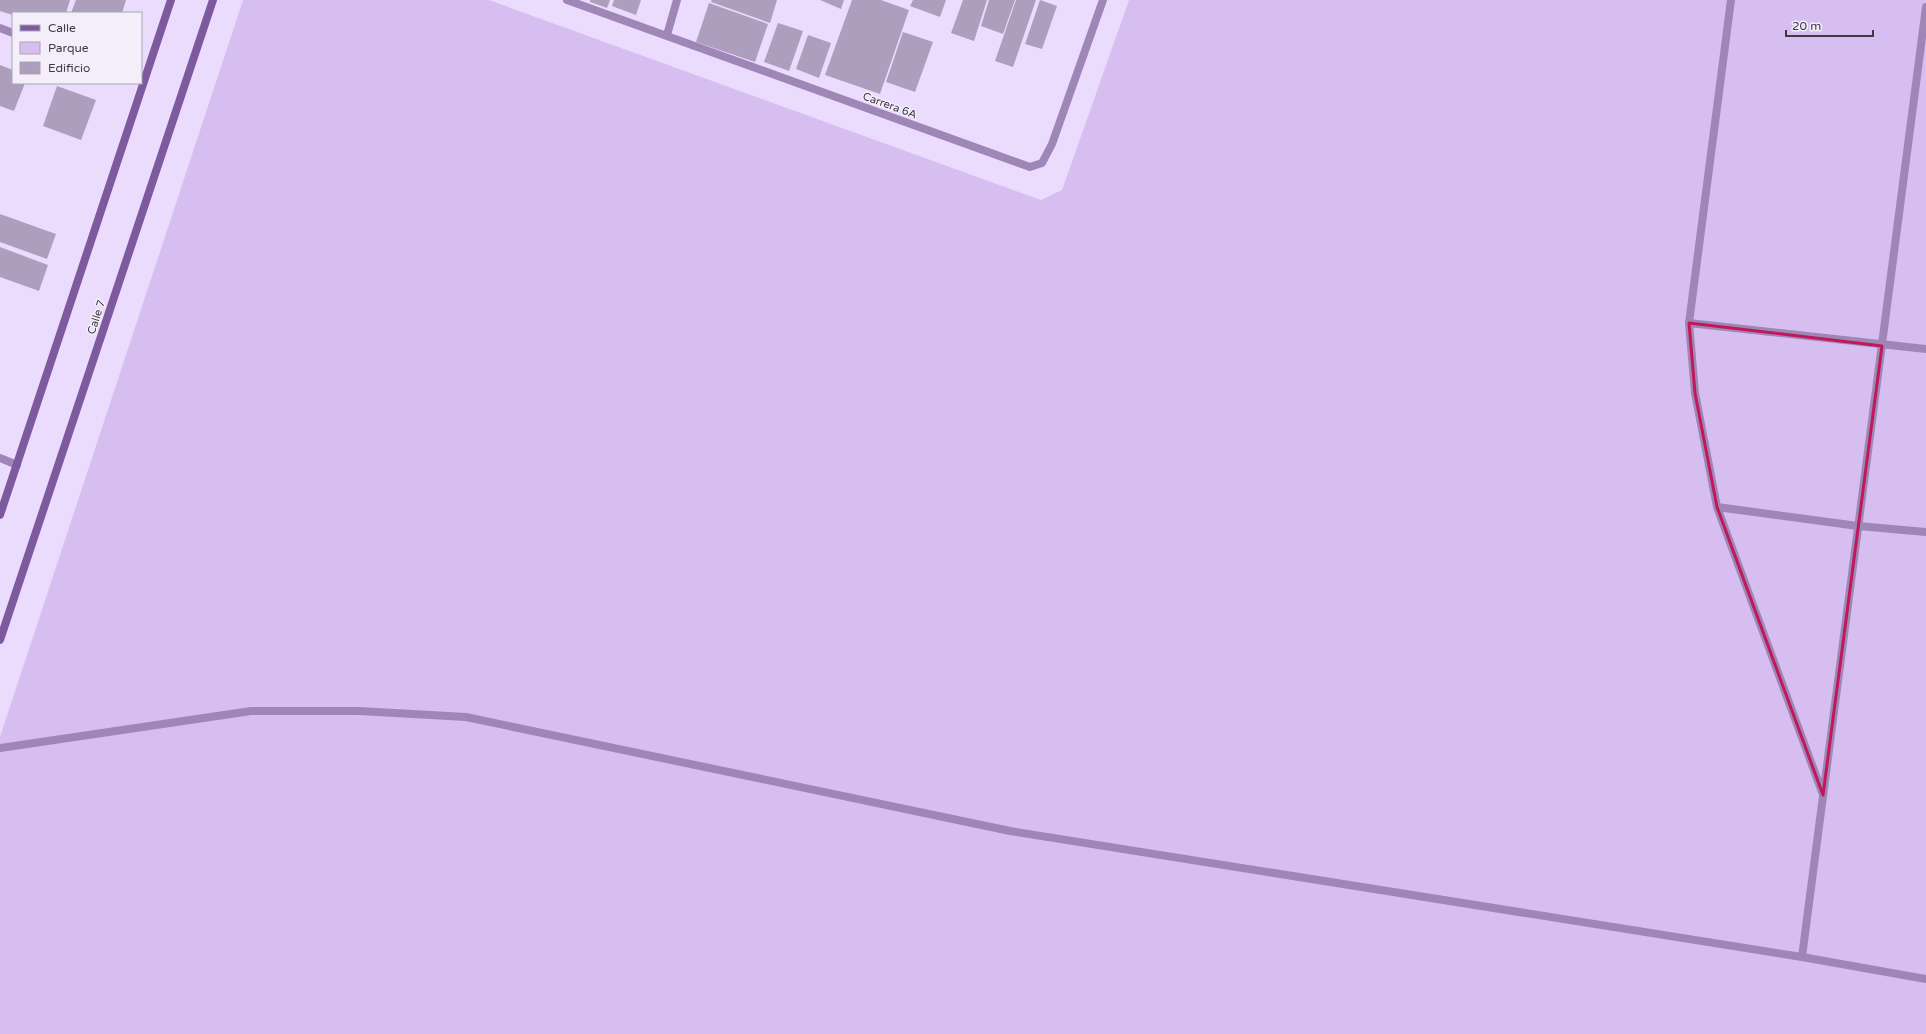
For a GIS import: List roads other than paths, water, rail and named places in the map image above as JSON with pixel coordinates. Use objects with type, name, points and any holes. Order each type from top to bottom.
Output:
[{"type":"main road","points":[[0,515],[171,0]]},
{"type":"main road","name":"Calle 7","points":[[0,640],[213,0]]},
{"type":"street","name":"Carrera 6A","points":[[567,0],[1030,167],[1042,163],[1052,144],[1103,0]]},
{"type":"street","points":[[667,35],[677,0]]},
{"type":"street","points":[[1731,0],[1689,323],[1695,393],[1717,507],[1823,795]]},
{"type":"street","points":[[1802,957],[1926,7]]},
{"type":"street","points":[[0,28],[12,33]]},
{"type":"street","points":[[1689,323],[1882,346],[1926,349]]},
{"type":"street","points":[[0,458],[17,465]]},
{"type":"street","points":[[1717,507],[1858,526],[1926,532]]},
{"type":"street","points":[[0,748],[251,711],[359,712],[466,717],[1010,831],[1802,957],[1926,979]]}]
